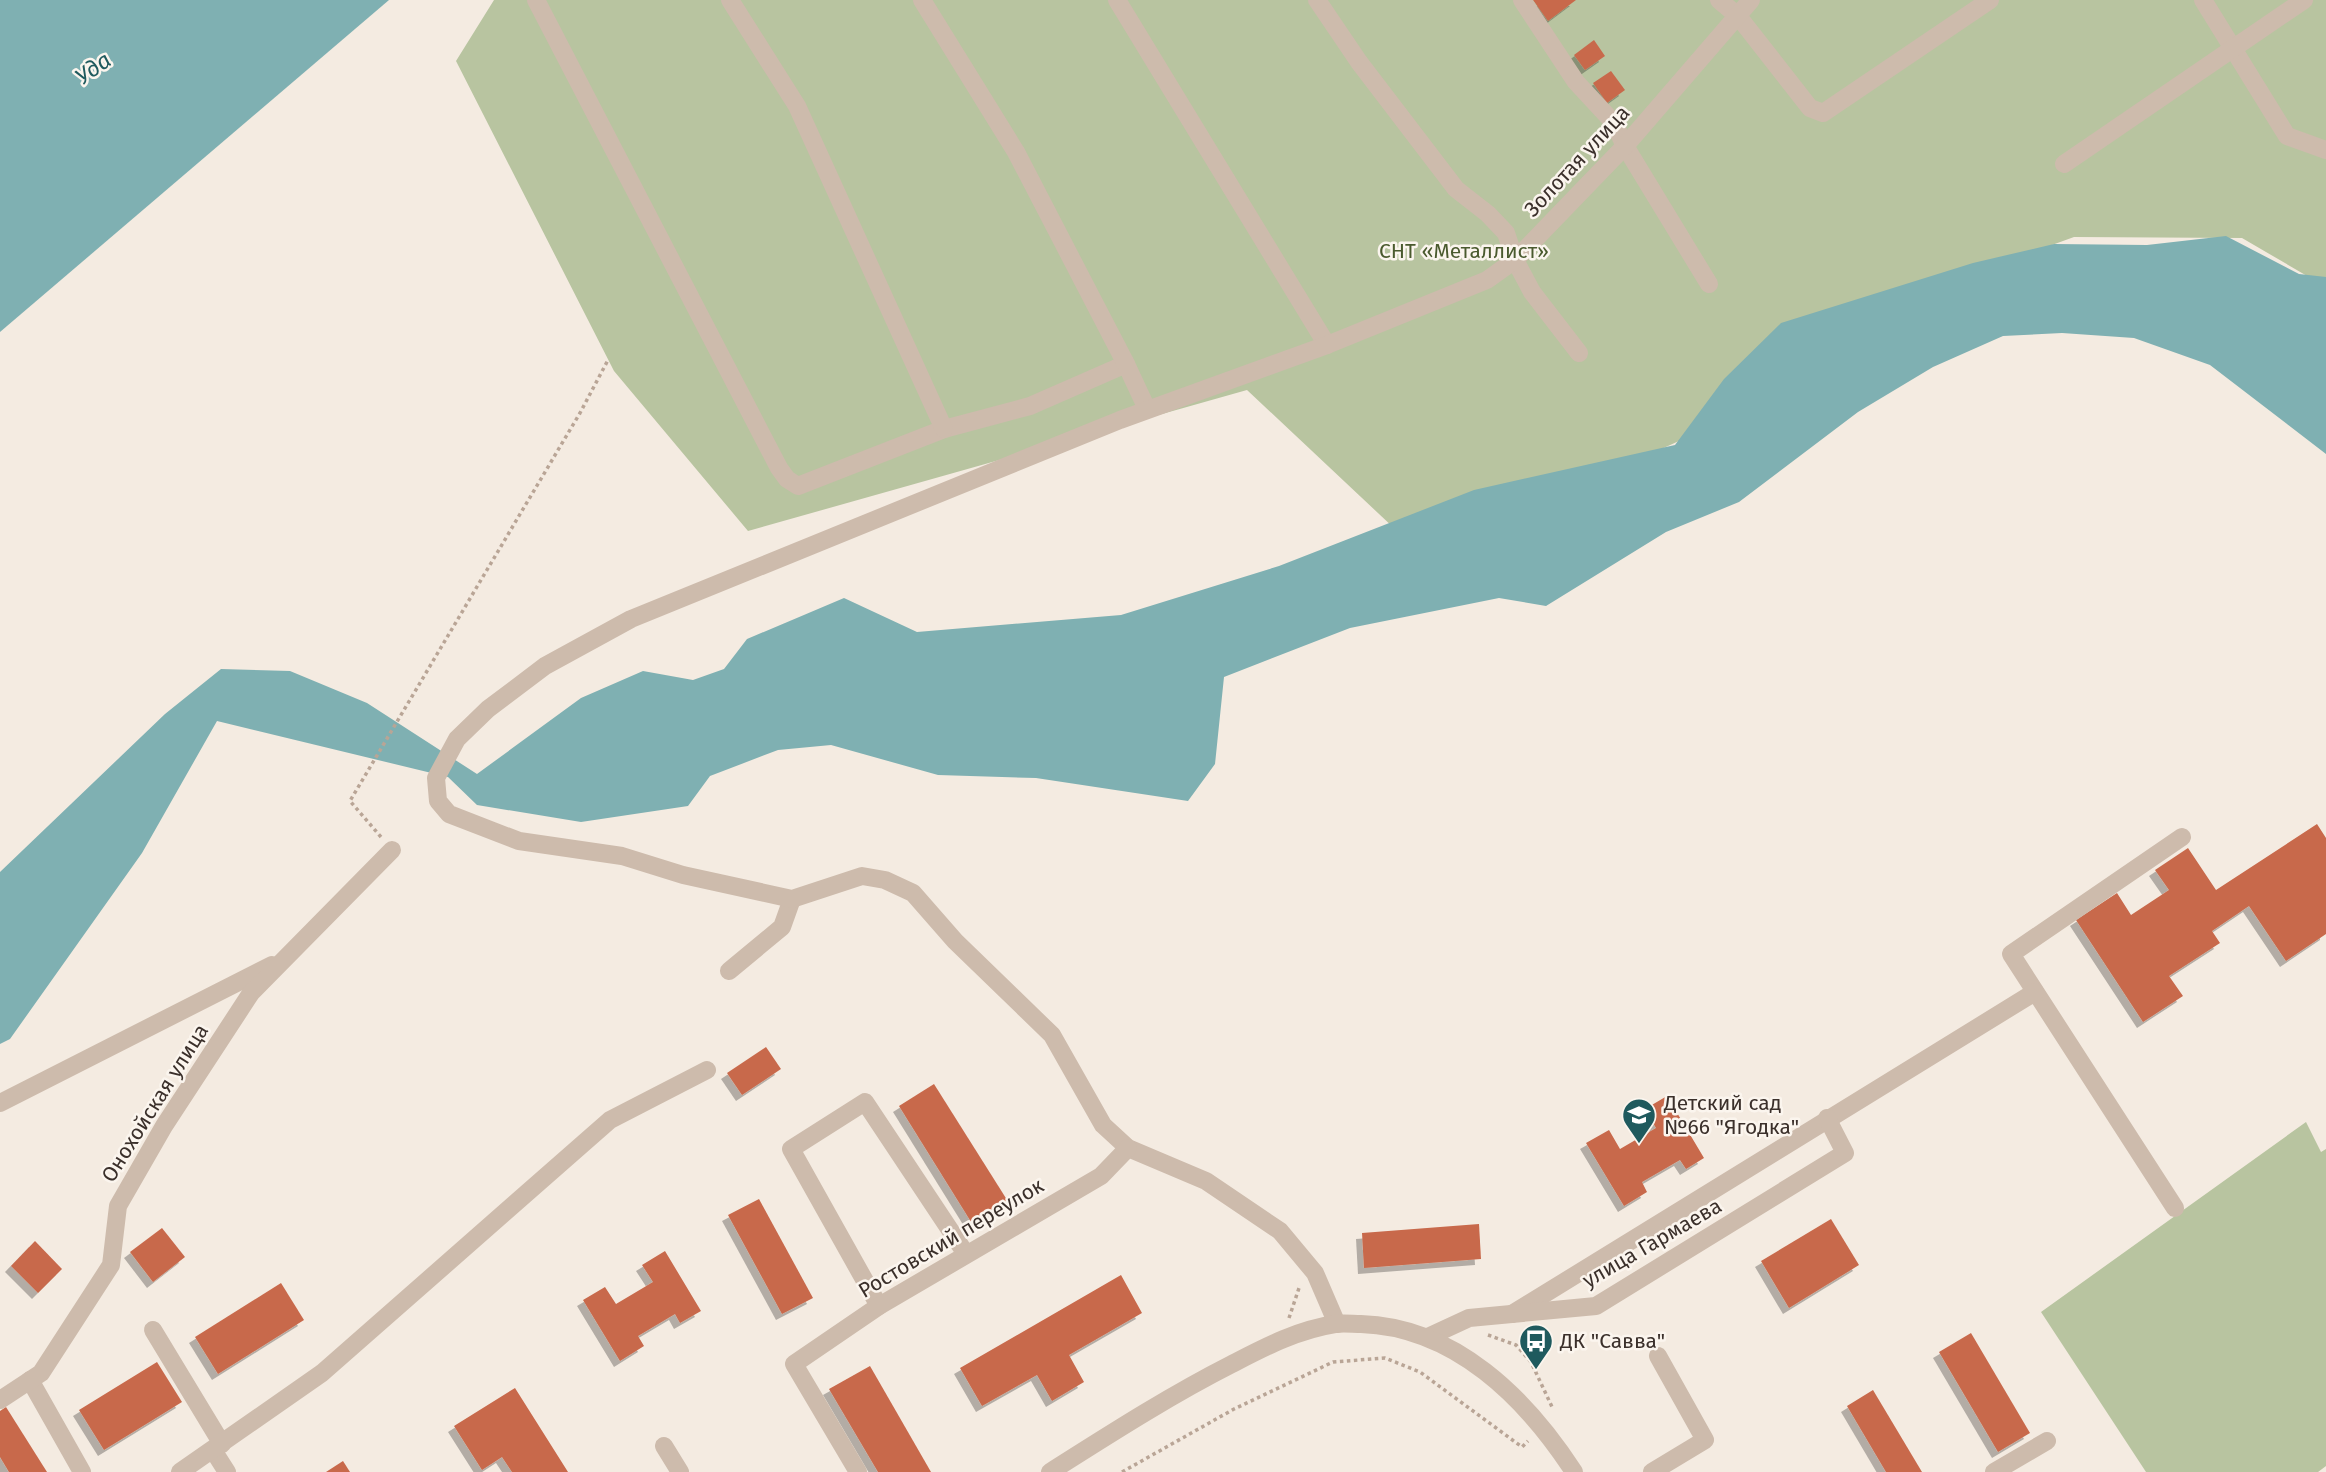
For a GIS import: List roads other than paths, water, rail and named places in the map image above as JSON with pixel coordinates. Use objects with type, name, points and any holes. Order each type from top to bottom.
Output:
[{"type":"street","points":[[536,0],[779,468],[787,479],[798,486],[944,429],[1030,406],[1126,364]]},
{"type":"street","points":[[730,0],[797,106],[944,429]]},
{"type":"street","points":[[922,0],[1016,152],[1147,409]]},
{"type":"street","points":[[1117,0],[1327,345]]},
{"type":"street","points":[[1317,0],[1359,62],[1456,188],[1506,233],[1515,260],[1532,292],[1579,353]]},
{"type":"street","points":[[1522,0],[1576,82],[1614,123],[1625,146],[1709,284]]},
{"type":"street","points":[[1719,0],[1738,16],[1810,108],[1823,113],[1990,0]]},
{"type":"street","name":"Золотая улица","points":[[792,900],[683,874],[622,856],[519,841],[449,814],[438,801],[436,778],[457,739],[488,709],[545,666],[631,619],[1147,409],[1327,345],[1487,280],[1515,260],[1625,146],[1751,0]]},
{"type":"street","points":[[2203,0],[2287,136],[2326,150]]},
{"type":"street","points":[[2063,164],[2304,0]]},
{"type":"street","points":[[2175,1208],[2011,954],[2182,836]]},
{"type":"street","name":"Онохойская улица","points":[[0,1400],[41,1373],[111,1265],[118,1206],[163,1126],[251,993],[392,850]]},
{"type":"street","points":[[729,971],[782,927],[792,900],[862,876],[885,880],[913,893],[956,941],[1052,1035],[1103,1125],[1128,1149],[1206,1181],[1280,1231],[1315,1273],[1337,1324]]},
{"type":"street","points":[[0,1103],[284,959]]},
{"type":"street","points":[[1512,1314],[2035,992]]},
{"type":"street","points":[[180,1472],[322,1373],[610,1120],[707,1070]]},
{"type":"street","points":[[879,1306],[791,1149],[866,1102],[965,1254]]},
{"type":"street","name":"улица Гармаева","points":[[1428,1337],[1469,1318],[1596,1306],[1844,1153],[1827,1118]]},
{"type":"street","name":"Ростовский переулок","points":[[858,1472],[794,1364],[879,1306],[1101,1176],[1128,1149]]},
{"type":"street","points":[[1050,1472],[1179,1390],[1285,1336],[1337,1324],[1404,1329],[1428,1337],[1457,1353],[1490,1375],[1520,1403],[1555,1442],[1574,1472]]},
{"type":"street","points":[[153,1330],[217,1447],[227,1472]]},
{"type":"street","points":[[1652,1472],[1705,1440],[1658,1356]]},
{"type":"street","points":[[30,1380],[82,1472]]},
{"type":"street","points":[[1994,1472],[2047,1441]]},
{"type":"street","points":[[664,1446],[680,1472]]},
{"type":"water","name":"Уда","points":[[0,0],[389,0],[0,332]]},
{"type":"water","points":[[2226,236],[2299,274],[2326,277],[2326,454],[2210,365],[2134,338],[2062,333],[2003,336],[1933,367],[1858,412],[1739,502],[1666,532],[1546,606],[1499,598],[1350,628],[1224,677],[1215,764],[1188,801],[1036,778],[938,775],[831,745],[778,750],[710,776],[688,806],[581,822],[477,805],[448,777],[217,721],[142,853],[10,1039],[0,1044],[0,872],[165,714],[221,669],[290,671],[367,703],[477,774],[581,698],[643,671],[693,680],[724,669],[747,639],[844,598],[917,632],[1121,615],[1279,566],[1474,490],[1675,445],[1724,379],[1781,323],[1973,263],[2054,244],[2147,245]]},
{"type":"place","name":"Детский сад №66 \"Ягодка\"","points":[[1639,1145]]},
{"type":"place","name":"ДК \"Савва\"","points":[[1536,1371]]},
{"type":"park label","name":"СНТ «Металлист»","points":[[1464,251]]}]
